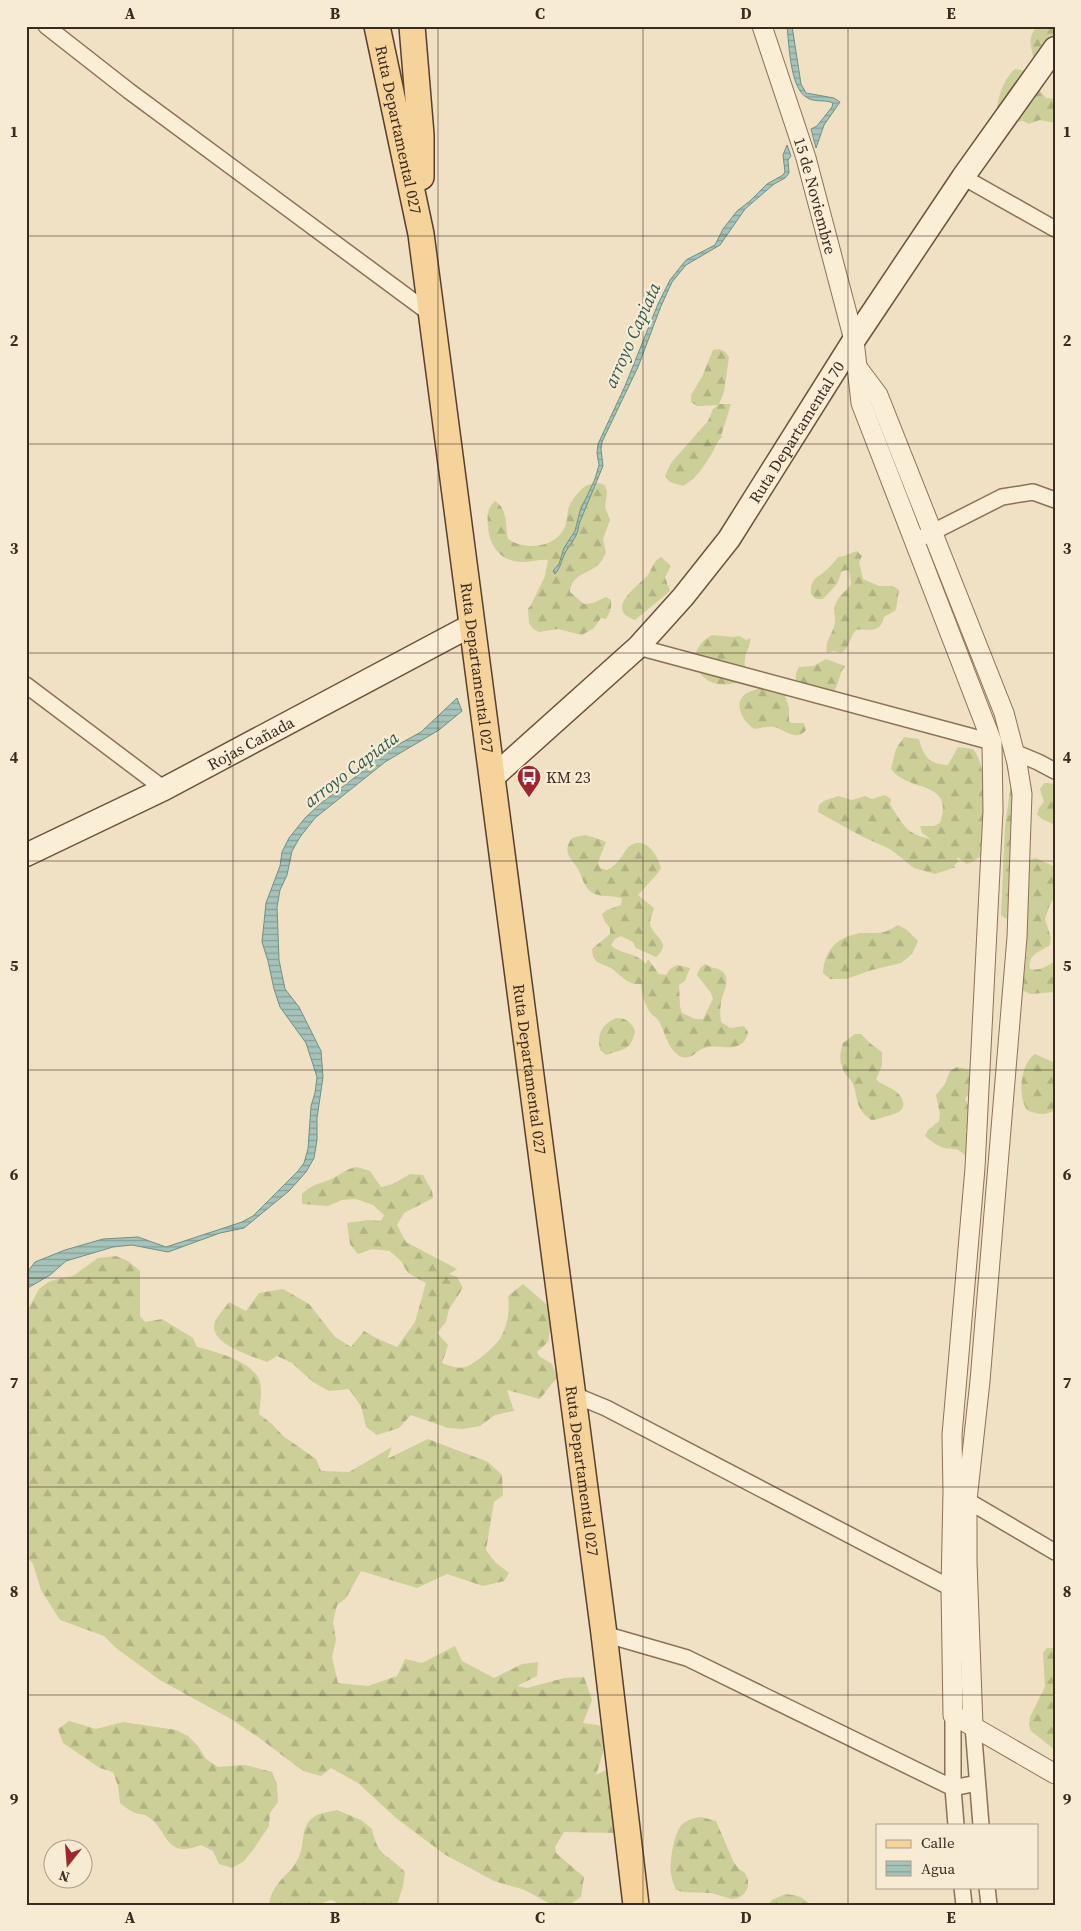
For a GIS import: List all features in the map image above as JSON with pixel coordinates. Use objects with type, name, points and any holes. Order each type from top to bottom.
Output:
[{"type":"main road","name":"Ruta Departamental 027","points":[[377,26],[421,234],[604,1634],[636,1905]]},
{"type":"main road","name":"Ruta Departamental 027","points":[[412,26],[421,135],[421,234]]},
{"type":"main road","name":"Ruta Departamental 70","points":[[492,778],[638,646],[682,597],[729,539],[854,340],[963,177],[1055,48]]},
{"type":"main road","name":"Rojas Cañada","points":[[26,855],[164,790],[472,625]]},
{"type":"street","points":[[46,26],[129,91],[432,315]]},
{"type":"street","name":"15 de Noviembre","points":[[762,26],[806,158],[854,340],[861,403],[992,742]]},
{"type":"street","points":[[963,177],[1055,229]]},
{"type":"street","points":[[856,366],[878,395],[1004,713],[1022,794],[1016,937],[980,1382],[960,1496],[951,1588],[952,1788],[956,1824]]},
{"type":"street","points":[[915,541],[1002,497],[1033,492],[1055,500]]},
{"type":"street","points":[[638,646],[992,742],[992,820],[975,1168],[952,1435],[967,1562],[973,1726],[981,1824]]},
{"type":"street","points":[[26,685],[164,790]]},
{"type":"street","points":[[1014,752],[1055,771]]},
{"type":"street","points":[[572,1394],[599,1404],[951,1588]]},
{"type":"street","points":[[960,1496],[1055,1552]]},
{"type":"street","points":[[604,1634],[687,1658],[952,1788],[977,1784]]},
{"type":"street","points":[[953,1715],[1055,1774]]},
{"type":"street","points":[[962,1888],[964,1905]]},
{"type":"street","points":[[987,1888],[989,1905]]},
{"type":"green space","points":[[1037,26],[1055,26],[1055,54],[1044,61],[1033,56],[1031,47],[1030,40]]},
{"type":"green space","points":[[1015,69],[1028,71],[1043,81],[1040,91],[1046,98],[1055,99],[1055,123],[1040,120],[1029,124],[1023,121],[1008,122],[997,115],[1001,90]]},
{"type":"green space","points":[[719,349],[729,357],[724,392],[719,404],[731,404],[721,436],[723,436],[703,467],[692,480],[683,486],[670,482],[665,476],[671,463],[708,421],[713,409],[718,405],[697,406],[691,402],[691,395],[702,377],[713,350]]},
{"type":"green space","points":[[598,483],[605,485],[607,492],[605,507],[610,520],[603,539],[606,553],[599,564],[574,581],[570,592],[584,604],[593,603],[606,597],[611,600],[610,612],[606,619],[601,618],[594,628],[582,635],[558,629],[539,632],[533,629],[529,623],[528,608],[545,576],[548,560],[517,562],[503,557],[491,541],[488,519],[489,509],[495,501],[502,508],[508,539],[522,545],[538,546],[553,541],[559,536],[564,529],[572,501],[586,486]]},
{"type":"green space","points":[[857,551],[862,556],[859,562],[863,579],[879,586],[893,586],[899,590],[896,610],[884,617],[880,626],[873,630],[856,630],[847,648],[842,653],[834,651],[827,653],[827,645],[835,623],[835,606],[851,584],[849,570],[842,571],[837,584],[823,599],[816,599],[811,594],[811,586],[814,580],[828,569],[838,557]]},
{"type":"green space","points":[[661,557],[671,566],[665,577],[670,591],[635,620],[626,615],[622,610],[623,604]]},
{"type":"green space","points":[[712,635],[740,636],[746,640],[750,638],[745,658],[744,679],[730,684],[717,684],[707,680],[700,672],[696,663],[696,653],[701,643]]},
{"type":"green space","points":[[826,659],[845,666],[834,692],[827,698],[813,704],[798,687],[796,672],[799,667],[814,666]]},
{"type":"green space","points":[[766,687],[785,695],[789,708],[789,721],[791,723],[804,723],[806,730],[795,735],[774,727],[754,729],[750,726],[740,711],[740,701],[749,692]]},
{"type":"green space","points":[[904,737],[919,739],[928,758],[941,764],[948,765],[958,747],[973,749],[982,769],[984,783],[987,852],[974,861],[967,864],[957,857],[958,862],[953,866],[956,867],[935,874],[914,868],[890,849],[863,837],[818,812],[819,805],[824,801],[838,796],[852,800],[865,796],[872,799],[885,795],[891,799],[890,805],[909,831],[932,840],[922,833],[920,826],[934,826],[940,823],[943,809],[941,799],[928,788],[908,781],[891,769],[896,749]]},
{"type":"green space","points":[[1006,758],[1017,763],[1008,899],[1010,914],[1006,919],[1001,915],[1005,826],[1011,784]]},
{"type":"green space","points":[[1044,783],[1055,784],[1055,825],[1042,819],[1037,814],[1044,802],[1040,789]]},
{"type":"green space","points":[[585,835],[606,842],[598,862],[600,868],[607,870],[619,861],[631,845],[642,843],[654,853],[661,868],[638,895],[654,908],[650,925],[663,944],[661,952],[656,957],[636,948],[633,942],[621,936],[615,939],[611,945],[637,957],[646,964],[648,959],[659,974],[666,975],[670,969],[677,965],[690,968],[685,981],[679,985],[680,1006],[682,1013],[695,1019],[703,1019],[713,999],[711,993],[697,975],[700,968],[705,964],[721,970],[725,975],[726,986],[721,1002],[721,1022],[730,1028],[744,1026],[748,1032],[742,1044],[733,1047],[707,1047],[685,1058],[678,1055],[669,1044],[659,1021],[648,1009],[641,984],[627,981],[611,968],[597,962],[593,957],[592,949],[610,934],[610,928],[602,914],[621,905],[622,898],[595,894],[585,884],[567,851],[572,838]]},
{"type":"green space","points":[[1036,858],[1055,867],[1055,897],[1050,904],[1045,919],[1051,938],[1050,945],[1032,957],[1030,969],[1043,968],[1055,961],[1055,992],[1030,994],[1018,988],[1024,971],[1027,953],[1024,942],[1029,860]]},
{"type":"green space","points":[[898,925],[907,930],[918,941],[912,954],[901,963],[846,979],[830,979],[823,973],[828,953],[842,939],[859,933],[884,932]]},
{"type":"green space","points":[[616,1018],[630,1023],[635,1030],[634,1037],[626,1048],[606,1055],[600,1050],[599,1039],[601,1031]]},
{"type":"green space","points":[[855,1034],[861,1034],[882,1052],[882,1066],[876,1079],[896,1091],[901,1097],[903,1108],[898,1112],[872,1120],[861,1110],[853,1084],[846,1075],[840,1059],[843,1043]]},
{"type":"green space","points":[[1035,1054],[1055,1063],[1055,1110],[1045,1114],[1028,1111],[1022,1098],[1023,1073],[1026,1065]]},
{"type":"green space","points":[[957,1067],[971,1070],[973,1088],[965,1099],[973,1111],[965,1133],[971,1136],[966,1157],[959,1150],[941,1147],[925,1136],[928,1130],[939,1121],[940,1114],[936,1095],[945,1084],[950,1071]]},
{"type":"green space","points":[[357,1167],[370,1171],[381,1187],[393,1184],[410,1174],[423,1175],[432,1191],[433,1198],[404,1213],[397,1225],[406,1242],[457,1269],[449,1274],[457,1277],[463,1288],[449,1309],[446,1322],[437,1333],[448,1345],[442,1363],[456,1367],[465,1367],[474,1363],[499,1341],[507,1322],[509,1311],[508,1296],[523,1284],[553,1310],[548,1342],[537,1352],[539,1356],[552,1364],[557,1377],[540,1399],[507,1390],[514,1411],[495,1415],[480,1426],[463,1429],[448,1428],[411,1415],[399,1428],[377,1435],[366,1427],[361,1406],[349,1389],[329,1391],[313,1382],[292,1363],[277,1356],[267,1362],[232,1348],[218,1337],[214,1330],[215,1322],[229,1302],[246,1311],[259,1293],[283,1289],[309,1304],[335,1337],[351,1347],[364,1331],[397,1347],[415,1322],[426,1283],[408,1273],[401,1261],[390,1251],[372,1249],[358,1254],[350,1244],[347,1223],[368,1220],[381,1221],[384,1215],[373,1205],[356,1199],[342,1200],[328,1206],[302,1204],[302,1194],[311,1187]]},
{"type":"green space","points":[[116,1256],[128,1261],[140,1271],[140,1316],[145,1322],[162,1319],[193,1338],[197,1347],[231,1358],[248,1367],[255,1373],[260,1383],[259,1414],[283,1436],[316,1459],[321,1471],[349,1472],[392,1447],[387,1459],[428,1439],[488,1462],[502,1475],[503,1495],[494,1502],[486,1550],[495,1562],[509,1573],[504,1581],[483,1586],[447,1574],[417,1588],[361,1571],[346,1598],[337,1605],[333,1622],[336,1640],[332,1657],[338,1683],[368,1686],[397,1676],[405,1659],[422,1663],[455,1646],[462,1661],[494,1678],[522,1664],[538,1662],[537,1676],[517,1686],[527,1688],[564,1678],[584,1677],[592,1700],[583,1723],[598,1725],[609,1733],[596,1775],[606,1770],[635,1800],[620,1833],[564,1832],[555,1847],[556,1853],[584,1877],[581,1897],[569,1905],[552,1905],[525,1890],[494,1881],[444,1854],[396,1818],[358,1783],[331,1768],[321,1776],[303,1771],[231,1719],[160,1680],[116,1648],[104,1636],[60,1620],[41,1590],[33,1564],[26,1555],[26,1472],[29,1463],[26,1445],[26,1313],[39,1289],[50,1281],[73,1276],[98,1258]]},
{"type":"green space","points":[[1047,1648],[1055,1648],[1055,1750],[1031,1731],[1029,1725],[1030,1717],[1045,1687],[1043,1653]]},
{"type":"green space","points":[[69,1721],[96,1729],[123,1722],[176,1730],[188,1736],[198,1746],[206,1759],[218,1767],[245,1765],[272,1772],[277,1784],[278,1802],[270,1813],[269,1826],[244,1861],[232,1868],[219,1864],[213,1851],[201,1845],[188,1849],[173,1846],[153,1821],[145,1815],[133,1812],[120,1803],[118,1786],[113,1772],[100,1768],[63,1743],[58,1729]]},
{"type":"green space","points":[[337,1810],[361,1820],[372,1829],[380,1850],[405,1872],[397,1905],[343,1905],[331,1900],[316,1905],[269,1905],[277,1884],[298,1859],[305,1828],[308,1823],[317,1815]]},
{"type":"green space","points":[[701,1817],[716,1821],[733,1861],[745,1873],[748,1887],[744,1894],[738,1898],[732,1899],[711,1893],[676,1890],[672,1878],[671,1864],[676,1836],[684,1823]]},
{"type":"green space","points":[[785,1894],[802,1898],[810,1905],[768,1905],[772,1900]]},
{"type":"water","points":[[787,26],[792,26],[801,84],[806,93],[834,98],[840,102],[824,125],[816,148],[811,129],[817,126],[833,103],[809,99],[801,92],[793,75]]},
{"type":"water","points":[[787,145],[791,156],[788,160],[789,173],[785,178],[774,184],[745,209],[720,245],[686,265],[672,282],[638,367],[602,442],[603,466],[579,524],[576,536],[555,574],[553,571],[559,564],[564,548],[575,531],[580,511],[595,479],[599,465],[598,444],[670,280],[686,260],[715,245],[723,229],[737,211],[767,184],[783,175],[785,172],[783,155]]},
{"type":"water","points":[[457,698],[462,711],[439,730],[385,762],[315,818],[292,851],[287,875],[280,890],[277,907],[279,960],[285,989],[299,1007],[321,1051],[323,1077],[314,1158],[306,1172],[289,1191],[244,1228],[220,1233],[168,1252],[132,1245],[113,1247],[66,1261],[50,1275],[26,1289],[26,1274],[35,1262],[65,1250],[103,1239],[138,1237],[166,1247],[242,1222],[253,1216],[304,1163],[308,1149],[311,1106],[317,1077],[306,1043],[280,1007],[262,942],[266,903],[280,866],[282,852],[289,838],[305,818],[320,804],[371,763],[421,732]]},
{"type":"place","name":"KM 23","points":[[529,798]]},
{"type":"water label","name":"arroyo Capiata","points":[[632,335]]},
{"type":"water label","name":"arroyo Capiata","points":[[351,769]]}]
